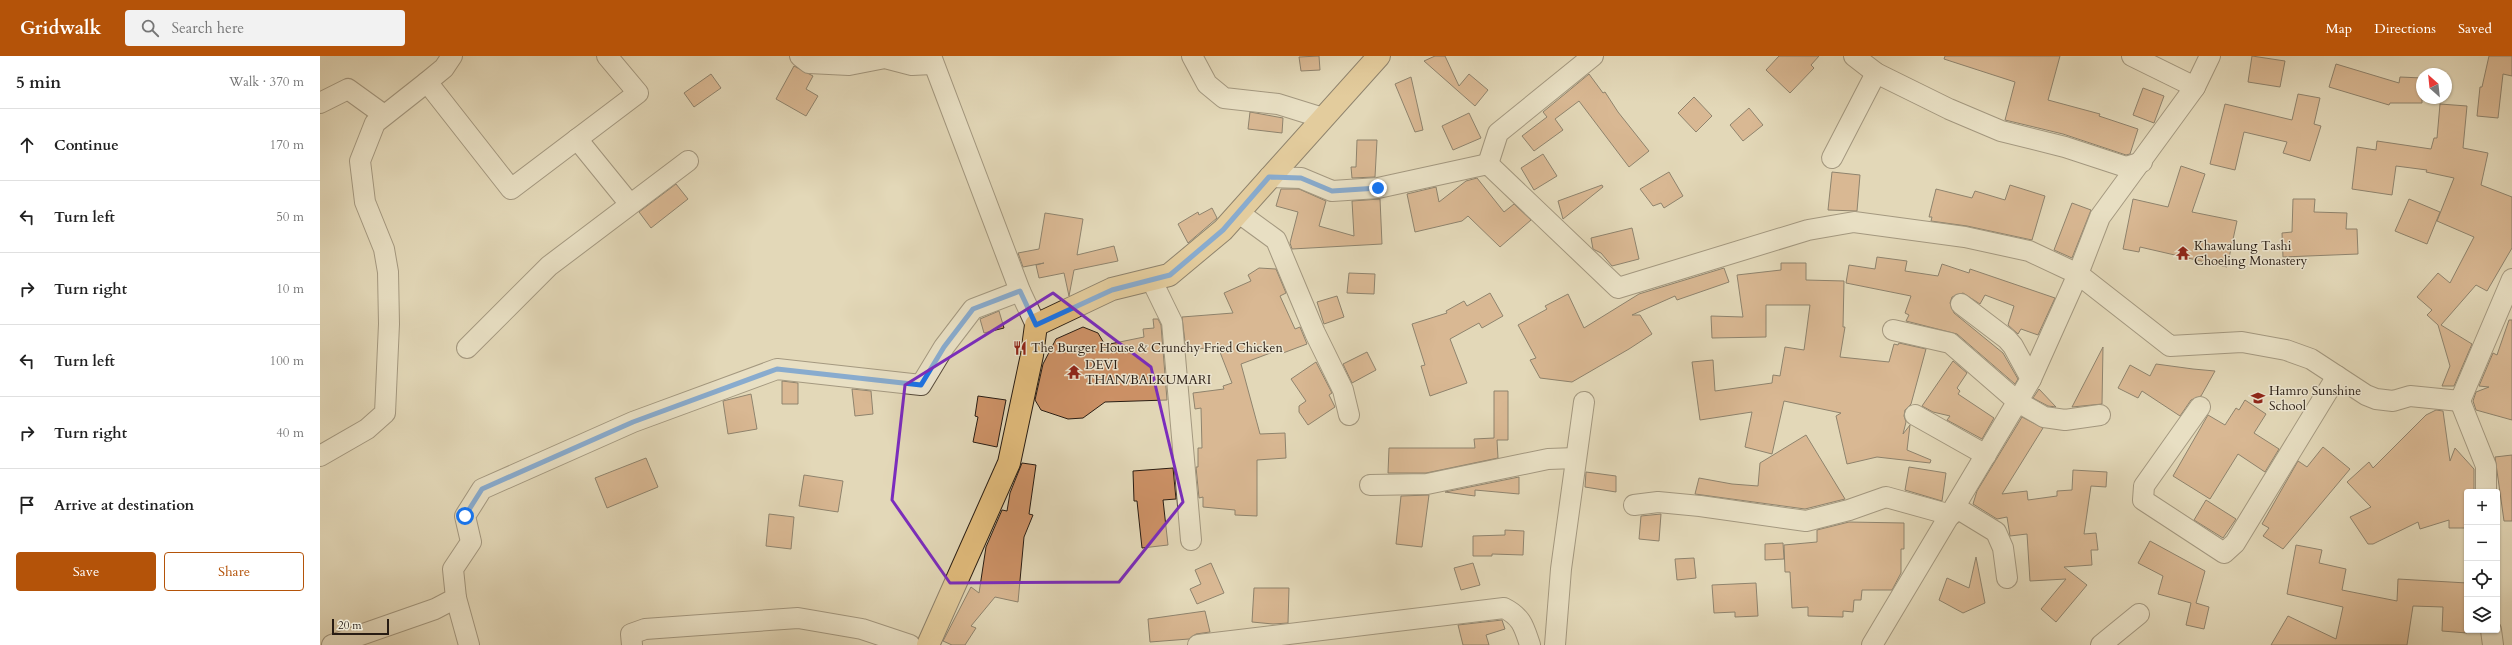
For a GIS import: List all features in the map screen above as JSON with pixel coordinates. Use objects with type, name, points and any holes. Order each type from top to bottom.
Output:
[{"type":"main road","points":[[928,645],[1009,463],[1036,325],[1112,290],[1170,275],[1223,230],[1269,177],[1380,56]]},
{"type":"street","points":[[320,456],[367,429],[385,413],[389,324],[388,272],[384,249],[365,202],[360,161],[375,123],[444,68],[452,56]]},
{"type":"street","points":[[427,82],[511,189],[638,93],[607,56]]},
{"type":"street","points":[[800,56],[809,63],[849,65],[885,58],[912,65],[931,60],[1020,291],[1036,325]]},
{"type":"street","points":[[1192,56],[1206,84],[1224,98],[1278,104],[1323,118]]},
{"type":"street","points":[[1488,164],[1498,133],[1593,56]]},
{"type":"street","points":[[1854,56],[1876,73],[1949,109],[2001,131],[2065,147],[2126,167],[2142,162]]},
{"type":"street","points":[[2132,56],[2195,87]]},
{"type":"street","points":[[1872,645],[2031,379],[2078,274],[2100,217],[2142,162],[2195,87],[2210,56]]},
{"type":"street","points":[[1832,158],[1876,73]]},
{"type":"street","points":[[320,103],[348,89],[384,115]]},
{"type":"street","points":[[577,139],[629,203]]},
{"type":"street","points":[[467,348],[549,266],[629,203],[688,161]]},
{"type":"street","points":[[1269,177],[1301,178],[1332,191],[1378,188],[1488,164]]},
{"type":"street","points":[[1488,164],[1618,288],[1808,230],[1854,222],[1965,237],[2029,251],[2078,274],[2170,346],[2242,342],[2286,350],[2311,359],[2366,395],[2376,399],[2393,401],[2410,396],[2460,401]]},
{"type":"street","points":[[1239,213],[1276,240],[1315,333],[1343,390],[1349,415]]},
{"type":"street","points":[[1151,279],[1172,322],[1191,540]]},
{"type":"street","points":[[2486,489],[2486,466],[2460,401],[2512,279]]},
{"type":"street","points":[[469,645],[456,598],[453,569],[471,542],[465,516],[482,489],[633,422],[777,369],[921,385],[944,347],[973,309],[1020,291]]},
{"type":"street","points":[[1961,304],[2013,346],[2031,379]]},
{"type":"street","points":[[1894,330],[1950,343],[2018,402],[2044,417],[2065,420],[2100,415]]},
{"type":"street","points":[[2200,407],[2144,486],[2143,500],[2224,554],[2235,542],[2337,376]]},
{"type":"street","points":[[1555,645],[1561,569],[1584,402]]},
{"type":"street","points":[[1915,415],[1986,455]]},
{"type":"street","points":[[1370,485],[1427,484],[1548,459],[1576,458]]},
{"type":"street","points":[[1634,505],[1658,502],[1806,521],[1850,510],[1886,497],[1953,511],[1996,532],[2003,548],[2007,578]]},
{"type":"street","points":[[332,645],[435,609],[456,598]]},
{"type":"street","points":[[1198,645],[1504,608],[1516,614],[1523,626],[1530,645]]},
{"type":"street","points":[[2101,645],[2139,614]]},
{"type":"street","points":[[632,645],[631,634],[645,629],[798,618],[862,629],[910,645]]},
{"type":"street","points":[[2491,633],[2493,645]]},
{"type":"highlighted area","points":[[1053,293],[1151,367],[1183,502],[1119,582],[950,583],[892,500],[905,385]]},
{"type":"building","points":[[1319,56],[1320,70],[1301,71],[1299,57]]},
{"type":"building","points":[[1435,56],[1445,56],[1459,86],[1469,74],[1488,90],[1475,106],[1424,61]]},
{"type":"building","points":[[1779,56],[1819,56],[1811,65],[1814,68],[1790,93],[1766,70]]},
{"type":"building","points":[[1945,56],[2060,56],[2048,100],[2100,114],[2099,116],[2138,129],[2130,154],[2126,155],[2063,134],[2005,120],[2015,82],[1944,59]]},
{"type":"building","points":[[2252,56],[2285,61],[2280,87],[2248,82]]},
{"type":"building","points":[[2489,56],[2512,56],[2512,76],[2503,74],[2498,118],[2477,116],[2480,87],[2482,87]]},
{"type":"building","points":[[2336,64],[2399,83],[2400,77],[2416,78],[2416,103],[2390,103],[2389,105],[2329,87]]},
{"type":"building","points":[[794,66],[813,76],[806,89],[818,96],[806,116],[776,99]]},
{"type":"building","points":[[711,74],[721,88],[694,107],[684,93]]},
{"type":"building","points":[[1589,74],[1603,93],[1605,92],[1618,112],[1649,151],[1629,167],[1579,101],[1555,119],[1563,130],[1534,151],[1522,136],[1547,117],[1543,112]]},
{"type":"building","points":[[1411,77],[1423,130],[1415,132],[1395,84]]},
{"type":"building","points":[[2143,88],[2164,96],[2154,123],[2133,115]]},
{"type":"building","points":[[2298,94],[2320,98],[2314,124],[2321,126],[2310,161],[2283,153],[2287,142],[2244,132],[2235,170],[2210,164],[2225,104],[2292,120]]},
{"type":"building","points":[[1694,97],[1712,116],[1696,132],[1678,113]]},
{"type":"building","points":[[2440,104],[2467,106],[2463,148],[2488,153],[2481,185],[2512,197],[2512,248],[2487,291],[2476,285],[2441,325],[2472,344],[2454,386],[2442,386],[2450,366],[2438,325],[2427,315],[2432,310],[2417,297],[2438,273],[2450,283],[2474,237],[2437,221],[2454,178],[2426,172],[2427,170],[2396,166],[2392,195],[2352,189],[2357,147],[2376,150],[2377,141],[2431,149],[2434,138],[2437,138]]},
{"type":"building","points":[[1749,108],[1763,125],[1743,141],[1730,125]]},
{"type":"building","points":[[1250,112],[1283,118],[1282,133],[1248,129]]},
{"type":"building","points":[[1469,113],[1481,138],[1453,150],[1442,126]]},
{"type":"building","points":[[1357,140],[1377,140],[1375,177],[1352,178],[1351,167],[1356,167]]},
{"type":"building","points":[[1543,154],[1557,176],[1534,190],[1521,168]]},
{"type":"building","points":[[2181,166],[2205,174],[2192,212],[2237,221],[2227,267],[2140,247],[2139,252],[2123,249],[2133,199],[2168,207]]},
{"type":"building","points":[[1669,172],[1683,196],[1664,208],[1661,203],[1653,206],[1640,189]]},
{"type":"building","points":[[1832,172],[1860,175],[1857,211],[1828,210]]},
{"type":"building","points":[[1477,178],[1504,212],[1514,204],[1531,220],[1500,247],[1468,216],[1462,221],[1415,232],[1407,194],[1436,187],[1439,202],[1466,181]]},
{"type":"building","points":[[676,184],[688,199],[651,228],[639,212]]},
{"type":"building","points":[[1602,185],[1603,187],[1563,219],[1558,201]]},
{"type":"building","points":[[2010,185],[2045,196],[2032,240],[1967,226],[1931,221],[1932,217],[1929,217],[1936,189],[1972,198],[1975,191],[2005,200]]},
{"type":"building","points":[[1281,189],[1299,189],[1326,201],[1319,226],[1354,236],[1352,201],[1380,199],[1382,244],[1292,249],[1290,243],[1298,212],[1276,206]]},
{"type":"building","points":[[2293,199],[2315,199],[2314,212],[2347,213],[2346,229],[2357,229],[2358,254],[2283,257],[2282,233],[2292,232]]},
{"type":"building","points":[[2409,199],[2440,212],[2427,244],[2395,231]]},
{"type":"building","points":[[2072,203],[2091,210],[2072,258],[2054,250]]},
{"type":"building","points":[[1212,208],[1217,218],[1188,243],[1178,224],[1198,212],[1199,215]]},
{"type":"building","points":[[1045,213],[1083,219],[1077,255],[1114,246],[1118,261],[1074,270],[1069,296],[1064,273],[1039,278],[1036,265],[1044,263],[1023,267],[1018,253],[1039,249]]},
{"type":"building","points":[[1632,228],[1639,259],[1612,266],[1601,253],[1593,249],[1591,238]]},
{"type":"building","points":[[1877,257],[1907,261],[1905,271],[1938,276],[1942,264],[1969,273],[1970,269],[2055,298],[2038,335],[2021,329],[2018,334],[2008,325],[2014,306],[1985,295],[1980,304],[1963,293],[1952,297],[1950,303],[1954,313],[2003,353],[2018,379],[2015,384],[1957,334],[1906,321],[1909,315],[1905,313],[1911,296],[1846,283],[1849,265],[1875,269]]},
{"type":"building","points":[[1781,263],[1806,263],[1806,280],[1844,281],[1843,327],[1845,327],[1840,357],[1889,362],[1894,344],[1898,345],[1899,343],[1926,349],[1911,404],[1905,410],[1904,416],[1906,422],[1903,434],[1910,425],[1907,450],[1931,460],[1930,463],[1877,457],[1847,464],[1836,416],[1841,413],[1784,401],[1772,454],[1745,447],[1752,412],[1700,420],[1692,362],[1713,360],[1715,391],[1772,383],[1773,375],[1780,376],[1785,347],[1804,350],[1810,305],[1766,305],[1766,337],[1712,338],[1711,316],[1743,317],[1737,275],[1781,270]]},
{"type":"building","points":[[1259,268],[1276,269],[1286,293],[1280,296],[1295,329],[1300,327],[1307,344],[1283,353],[1281,349],[1241,364],[1260,434],[1285,433],[1286,458],[1257,460],[1257,516],[1235,515],[1235,510],[1203,507],[1203,497],[1199,498],[1196,467],[1198,467],[1198,448],[1202,448],[1201,408],[1195,409],[1193,393],[1224,389],[1223,386],[1232,383],[1218,347],[1186,350],[1182,317],[1233,313],[1224,293],[1251,281],[1248,275]]},
{"type":"building","points":[[1724,268],[1729,282],[1677,300],[1675,296],[1632,315],[1640,315],[1652,334],[1572,382],[1540,378],[1530,360],[1536,358],[1518,325],[1547,309],[1545,306],[1568,294],[1584,328],[1639,294]]},
{"type":"building","points":[[1349,273],[1375,274],[1374,294],[1347,293]]},
{"type":"building","points":[[1490,293],[1503,316],[1482,328],[1479,323],[1450,339],[1467,383],[1430,396],[1421,366],[1425,365],[1412,324],[1447,313],[1446,311],[1464,301],[1467,306]]},
{"type":"building","points":[[1337,296],[1344,317],[1324,324],[1317,302]]},
{"type":"building","points":[[999,311],[1004,328],[984,333],[980,319]]},
{"type":"building","points":[[1153,319],[1158,319],[1161,325],[1167,400],[1105,402],[1083,418],[1068,419],[1041,410],[1035,400],[1043,364],[1056,339],[1083,327],[1098,333],[1105,345],[1144,337],[1143,329],[1154,328]]},
{"type":"building","points":[[2509,320],[2512,320],[2512,420],[2476,410],[2473,401],[2476,392],[2489,387],[2479,386],[2493,353],[2497,355]]},
{"type":"building","points":[[2103,347],[2102,404],[2072,407]]},
{"type":"building","points":[[1367,352],[1376,370],[1352,383],[1343,364]]},
{"type":"building","points":[[1953,361],[1967,373],[1957,388],[1960,391],[1958,394],[1994,418],[1982,439],[1947,420],[1950,416],[1933,412],[1922,406]]},
{"type":"building","points":[[1316,362],[1332,393],[1329,395],[1335,407],[1308,425],[1299,412],[1299,406],[1306,401],[1291,379]]},
{"type":"building","points":[[2156,364],[2215,371],[2201,396],[2191,400],[2180,416],[2142,391],[2138,398],[2118,388],[2130,365],[2150,376]]},
{"type":"building","points":[[782,381],[798,383],[798,404],[782,404]]},
{"type":"building","points":[[852,389],[871,391],[873,414],[855,416]]},
{"type":"building","points":[[2039,389],[2056,407],[2048,406],[2033,398]]},
{"type":"building","points":[[1494,391],[1508,391],[1508,440],[1497,440],[1498,458],[1426,473],[1388,473],[1389,448],[1475,448],[1474,439],[1494,438]]},
{"type":"building","points":[[751,394],[757,429],[728,434],[723,401]]},
{"type":"building","points":[[978,396],[1006,400],[997,447],[973,442],[978,417],[975,416]]},
{"type":"building","points":[[2245,400],[2266,414],[2254,433],[2279,449],[2265,472],[2238,454],[2210,499],[2173,476],[2208,415],[2225,425],[2236,408],[2239,410]]},
{"type":"building","points":[[2436,410],[2443,411],[2450,461],[2455,448],[2474,469],[2474,489],[2464,489],[2464,528],[2449,528],[2449,520],[2420,529],[2418,522],[2373,544],[2368,544],[2350,517],[2371,507],[2347,482],[2369,462],[2373,468],[2426,415]]},
{"type":"building","points":[[2022,417],[2043,428],[2002,494],[2027,491],[2028,500],[2057,496],[2057,491],[2072,490],[2073,470],[2107,472],[2106,487],[2091,486],[2084,534],[2096,533],[2098,550],[2091,550],[2092,565],[2064,567],[2087,585],[2056,622],[2041,609],[2066,579],[2030,581],[2027,534],[2010,536],[2007,517],[1997,519],[1973,504],[1977,491]]},
{"type":"building","points":[[1806,435],[1845,499],[1805,509],[1695,494],[1699,478],[1732,484],[1758,486],[1760,463]]},
{"type":"building","points":[[2323,447],[2350,469],[2283,549],[2263,536],[2269,528],[2262,524],[2298,461],[2307,467]]},
{"type":"building","points":[[2512,455],[2512,521],[2504,521],[2495,457]]},
{"type":"building","points":[[646,458],[658,487],[607,508],[595,478]]},
{"type":"building","points":[[1022,463],[1036,465],[1029,514],[1033,515],[1024,537],[1018,602],[995,597],[971,626],[976,628],[965,645],[952,645],[943,641],[971,587],[979,593],[986,547],[1002,510],[1007,511],[1010,493]]},
{"type":"building","points":[[1909,467],[1946,473],[1942,501],[1905,490]]},
{"type":"building","points":[[1173,468],[1176,499],[1163,500],[1168,545],[1142,548],[1137,501],[1134,501],[1133,471]]},
{"type":"building","points":[[1586,472],[1616,476],[1616,492],[1585,487]]},
{"type":"building","points":[[804,475],[843,481],[838,512],[799,506]]},
{"type":"building","points":[[1519,477],[1519,494],[1475,490],[1475,496],[1445,492]]},
{"type":"building","points":[[1429,495],[1422,547],[1396,544],[1401,496]]},
{"type":"building","points":[[2206,500],[2236,519],[2223,538],[2194,520]]},
{"type":"building","points":[[769,514],[794,517],[791,549],[766,546]]},
{"type":"building","points":[[1661,514],[1659,541],[1639,539],[1641,516]]},
{"type":"building","points":[[1849,522],[1904,523],[1904,549],[1901,549],[1901,573],[1892,590],[1862,590],[1861,600],[1854,600],[1853,612],[1843,611],[1843,617],[1808,616],[1808,607],[1792,608],[1790,572],[1785,572],[1784,545],[1817,542],[1817,530]]},
{"type":"building","points":[[1505,530],[1524,531],[1523,555],[1492,554],[1492,556],[1473,556],[1473,536],[1505,535]]},
{"type":"building","points":[[2150,541],[2205,571],[2196,603],[2209,607],[2204,629],[2186,625],[2191,603],[2158,594],[2163,576],[2138,563]]},
{"type":"building","points":[[1783,543],[1784,559],[1765,560],[1765,544]]},
{"type":"building","points":[[2296,545],[2322,550],[2319,563],[2346,569],[2342,590],[2397,601],[2398,579],[2464,583],[2464,633],[2442,631],[2443,607],[2413,606],[2407,645],[2271,645],[2288,616],[2336,639],[2343,607],[2287,594]]},
{"type":"building","points":[[1976,557],[1985,603],[1963,613],[1939,600],[1947,578],[1969,588]]},
{"type":"building","points":[[1694,558],[1696,578],[1677,580],[1675,559]]},
{"type":"building","points":[[1211,563],[1224,593],[1197,604],[1190,589],[1201,584],[1195,570]]},
{"type":"building","points":[[1473,563],[1480,585],[1461,590],[1454,568]]},
{"type":"building","points":[[1756,583],[1758,616],[1735,617],[1735,612],[1714,613],[1712,585]]},
{"type":"building","points":[[1254,588],[1289,588],[1288,623],[1273,624],[1252,622]]},
{"type":"building","points":[[1205,611],[1210,632],[1196,634],[1189,639],[1150,642],[1148,619]]},
{"type":"building","points":[[1502,620],[1505,629],[1486,635],[1489,645],[1463,645],[1458,625]]},
{"type":"place","name":"Khawalung Tashi Choeling Monastery","points":[[2183,253]]},
{"type":"place","name":"The Burger House & Crunchy Fried Chicken","points":[[1020,348]]},
{"type":"place","name":"DEVI THAN/BALKUMARI","points":[[1074,372]]},
{"type":"place","name":"Hamro Sunshine School","points":[[2258,398]]},
{"type":"route","points":[[465,516],[482,489],[633,422],[777,369],[921,385],[944,347],[973,309],[1020,291],[1036,325],[1112,290],[1170,275],[1223,230],[1269,177],[1301,178],[1332,191],[1378,188]]}]
